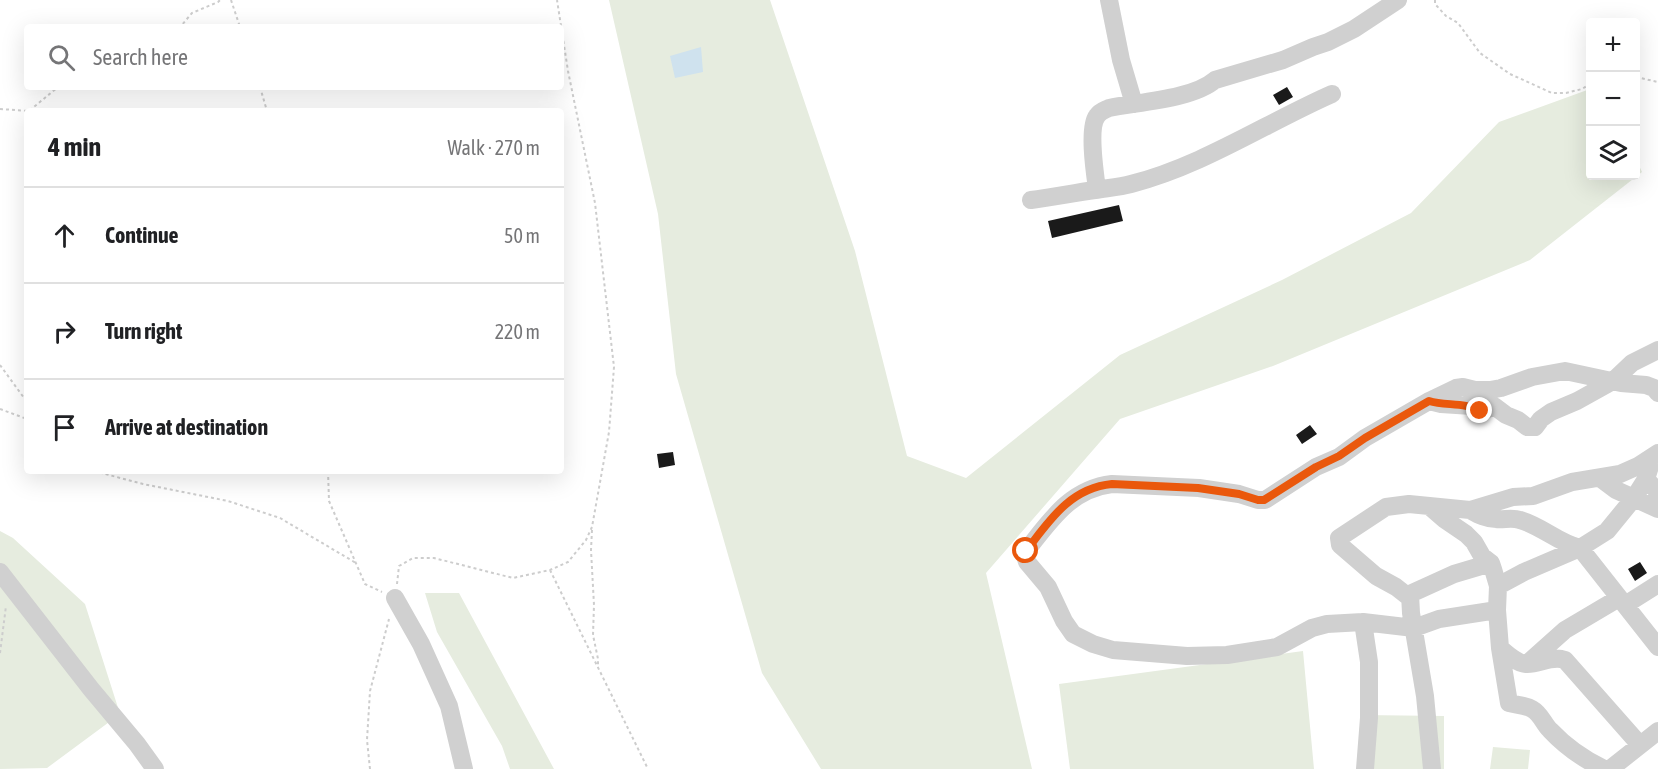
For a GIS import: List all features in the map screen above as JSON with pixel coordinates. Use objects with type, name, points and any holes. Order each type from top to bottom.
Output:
[{"type":"street","points":[[1109,0],[1121,60],[1134,104]]},
{"type":"street","points":[[1097,189],[1093,123],[1101,112],[1109,108],[1182,95],[1207,87],[1215,80],[1283,60],[1354,29],[1398,0]]},
{"type":"street","points":[[1031,200],[1131,184],[1188,164],[1332,94]]},
{"type":"street","points":[[1429,401],[1472,406],[1483,411],[1494,406],[1531,428],[1551,412],[1613,381],[1632,363],[1658,350]]},
{"type":"street","points":[[1497,610],[1438,619],[1414,628],[1363,622],[1327,624],[1312,628],[1277,647],[1227,655],[1187,656],[1113,650],[1093,644],[1073,633],[1064,621],[1048,587],[1025,556],[1026,551],[1059,509],[1099,485],[1198,488],[1264,500],[1365,438],[1456,388],[1475,390],[1501,388],[1532,377],[1565,371],[1646,385],[1654,388],[1658,393]]},
{"type":"street","points":[[1410,598],[1376,576],[1340,545],[1339,538],[1386,507],[1409,504],[1477,509],[1513,497],[1533,496],[1572,482],[1620,474],[1655,455]]},
{"type":"street","points":[[1497,586],[1580,548],[1607,531],[1634,498],[1652,485],[1655,455]]},
{"type":"street","points":[[1600,478],[1616,490],[1658,509]]},
{"type":"street","points":[[1429,506],[1466,534],[1482,556],[1491,563],[1497,586],[1500,648],[1509,704],[1524,705],[1538,712],[1545,725],[1562,742],[1585,759],[1604,769]]},
{"type":"street","points":[[1470,510],[1482,517],[1520,519],[1560,541],[1580,548],[1658,647]]},
{"type":"street","points":[[1432,769],[1411,592],[1469,569],[1491,563]]},
{"type":"street","points":[[0,572],[155,769]]},
{"type":"street","points":[[1526,664],[1564,630],[1658,584]]},
{"type":"street","points":[[395,598],[421,644],[449,706],[464,769]]},
{"type":"street","points":[[1363,622],[1369,662],[1369,718],[1365,769]]},
{"type":"street","points":[[1564,630],[1568,650],[1592,689]]},
{"type":"street","points":[[1500,648],[1516,661],[1526,664],[1551,658],[1565,660],[1640,745]]},
{"type":"street","points":[[1610,769],[1658,731]]},
{"type":"path","points":[[183,24],[192,13],[220,0]]},
{"type":"path","points":[[231,0],[239,24]]},
{"type":"path","points":[[557,0],[561,24]]},
{"type":"path","points":[[1435,0],[1435,4],[1446,16],[1458,22],[1480,53],[1510,75],[1552,93],[1566,93],[1586,86]]},
{"type":"path","points":[[564,45],[595,203],[614,367],[609,432],[592,527],[593,635],[598,659],[597,667]]},
{"type":"path","points":[[1640,78],[1658,82]]},
{"type":"path","points":[[33,108],[54,90]]},
{"type":"path","points":[[261,90],[266,108]]},
{"type":"path","points":[[0,109],[24,111]]},
{"type":"path","points":[[0,364],[24,398]]},
{"type":"path","points":[[0,409],[24,418]]},
{"type":"path","points":[[105,474],[228,501],[280,518],[356,563]]},
{"type":"path","points":[[328,474],[329,501],[365,584],[395,598]]},
{"type":"path","points":[[370,769],[367,740],[370,691],[395,598],[399,566],[412,558],[434,558],[513,578],[550,570],[568,562],[592,527]]},
{"type":"path","points":[[550,570],[648,769]]},
{"type":"path","points":[[0,653],[6,605]]},
{"type":"shaded area","points":[[609,0],[770,0],[855,251],[907,456],[966,478],[1120,355],[1282,280],[1411,213],[1499,122],[1586,90],[1586,180],[1632,180],[1530,260],[1273,366],[1120,419],[986,573],[1032,769],[821,769],[762,673],[676,374],[658,214]]},
{"type":"shaded area","points":[[0,531],[13,538],[85,604],[120,714],[47,768],[0,769]]},
{"type":"shaded area","points":[[425,593],[459,593],[554,769],[510,769],[502,746],[437,632]]},
{"type":"shaded area","points":[[1303,651],[1314,769],[1070,769],[1059,684]]},
{"type":"shaded area","points":[[1362,715],[1444,716],[1444,769],[1360,769]]},
{"type":"shaded area","points":[[1493,747],[1530,750],[1528,769],[1490,769]]},
{"type":"water","points":[[701,47],[703,72],[675,78],[670,56]]},
{"type":"building","points":[[1287,87],[1293,97],[1279,105],[1273,95]]},
{"type":"building","points":[[1119,205],[1123,221],[1052,238],[1048,221]]},
{"type":"building","points":[[1310,425],[1317,434],[1302,444],[1296,435]]},
{"type":"building","points":[[673,452],[675,465],[659,468],[657,454]]},
{"type":"building","points":[[1640,562],[1647,573],[1635,581],[1628,569]]},
{"type":"route","points":[[1026,551],[1059,509],[1099,485],[1198,488],[1264,500],[1429,401],[1472,406],[1480,411]]}]
